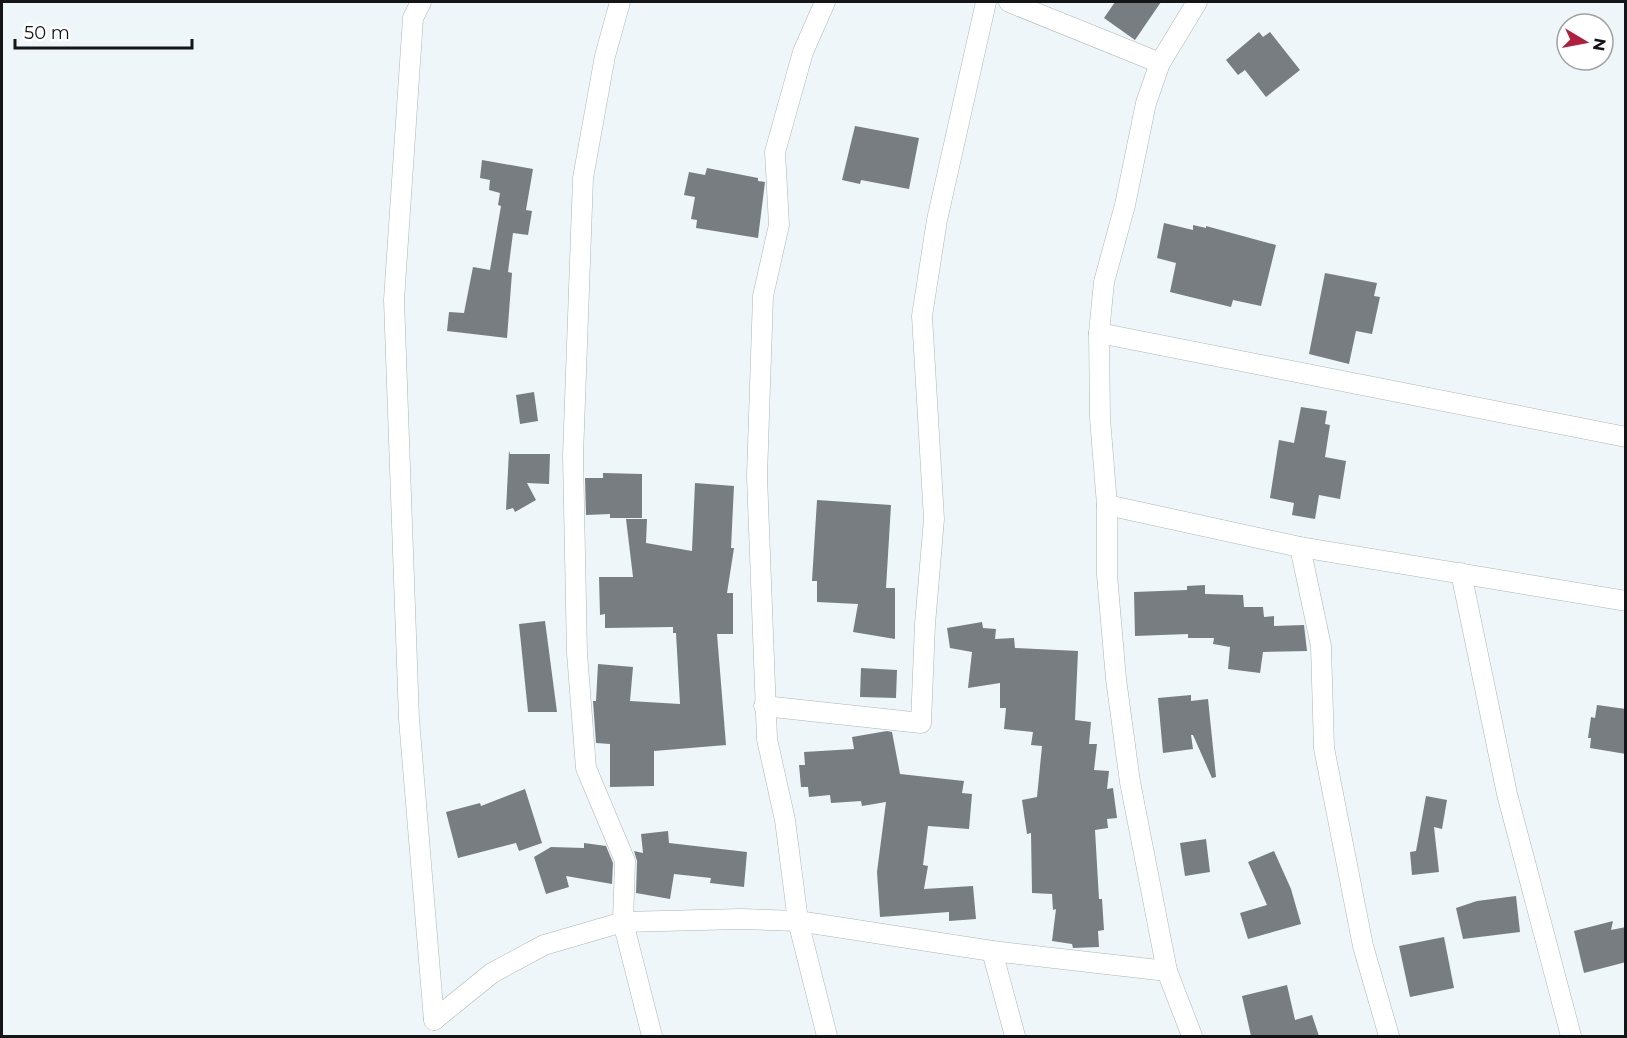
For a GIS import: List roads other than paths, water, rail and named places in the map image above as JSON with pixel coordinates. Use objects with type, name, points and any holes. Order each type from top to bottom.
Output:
[{"type":"street","points":[[421,2],[413,18],[394,300],[409,719],[434,1020],[492,973],[544,945],[622,922],[741,919],[798,921],[992,951],[1167,971]]},
{"type":"street","points":[[620,2],[605,56],[583,178],[573,456],[577,653],[586,768],[625,861],[622,922],[652,1036]]},
{"type":"street","points":[[825,2],[802,52],[775,152],[779,225],[763,296],[757,476],[767,739],[785,820],[798,921],[827,1036]]},
{"type":"street","points":[[764,706],[921,723],[924,624],[934,519],[922,316],[937,220],[986,2]]},
{"type":"street","points":[[1009,2],[1160,63]]},
{"type":"street","points":[[1192,1036],[1167,971],[1130,782],[1116,679],[1107,575],[1107,505],[1100,418],[1099,333],[1104,282],[1125,205],[1146,104],[1160,63],[1197,2]]},
{"type":"street","points":[[1099,333],[1626,437]]},
{"type":"street","points":[[1107,505],[1300,547],[1626,601]]},
{"type":"street","points":[[1300,547],[1321,646],[1323,748],[1363,946],[1389,1036]]},
{"type":"street","points":[[1461,573],[1507,794],[1571,1036]]},
{"type":"street","points":[[992,951],[1015,1036]]}]
